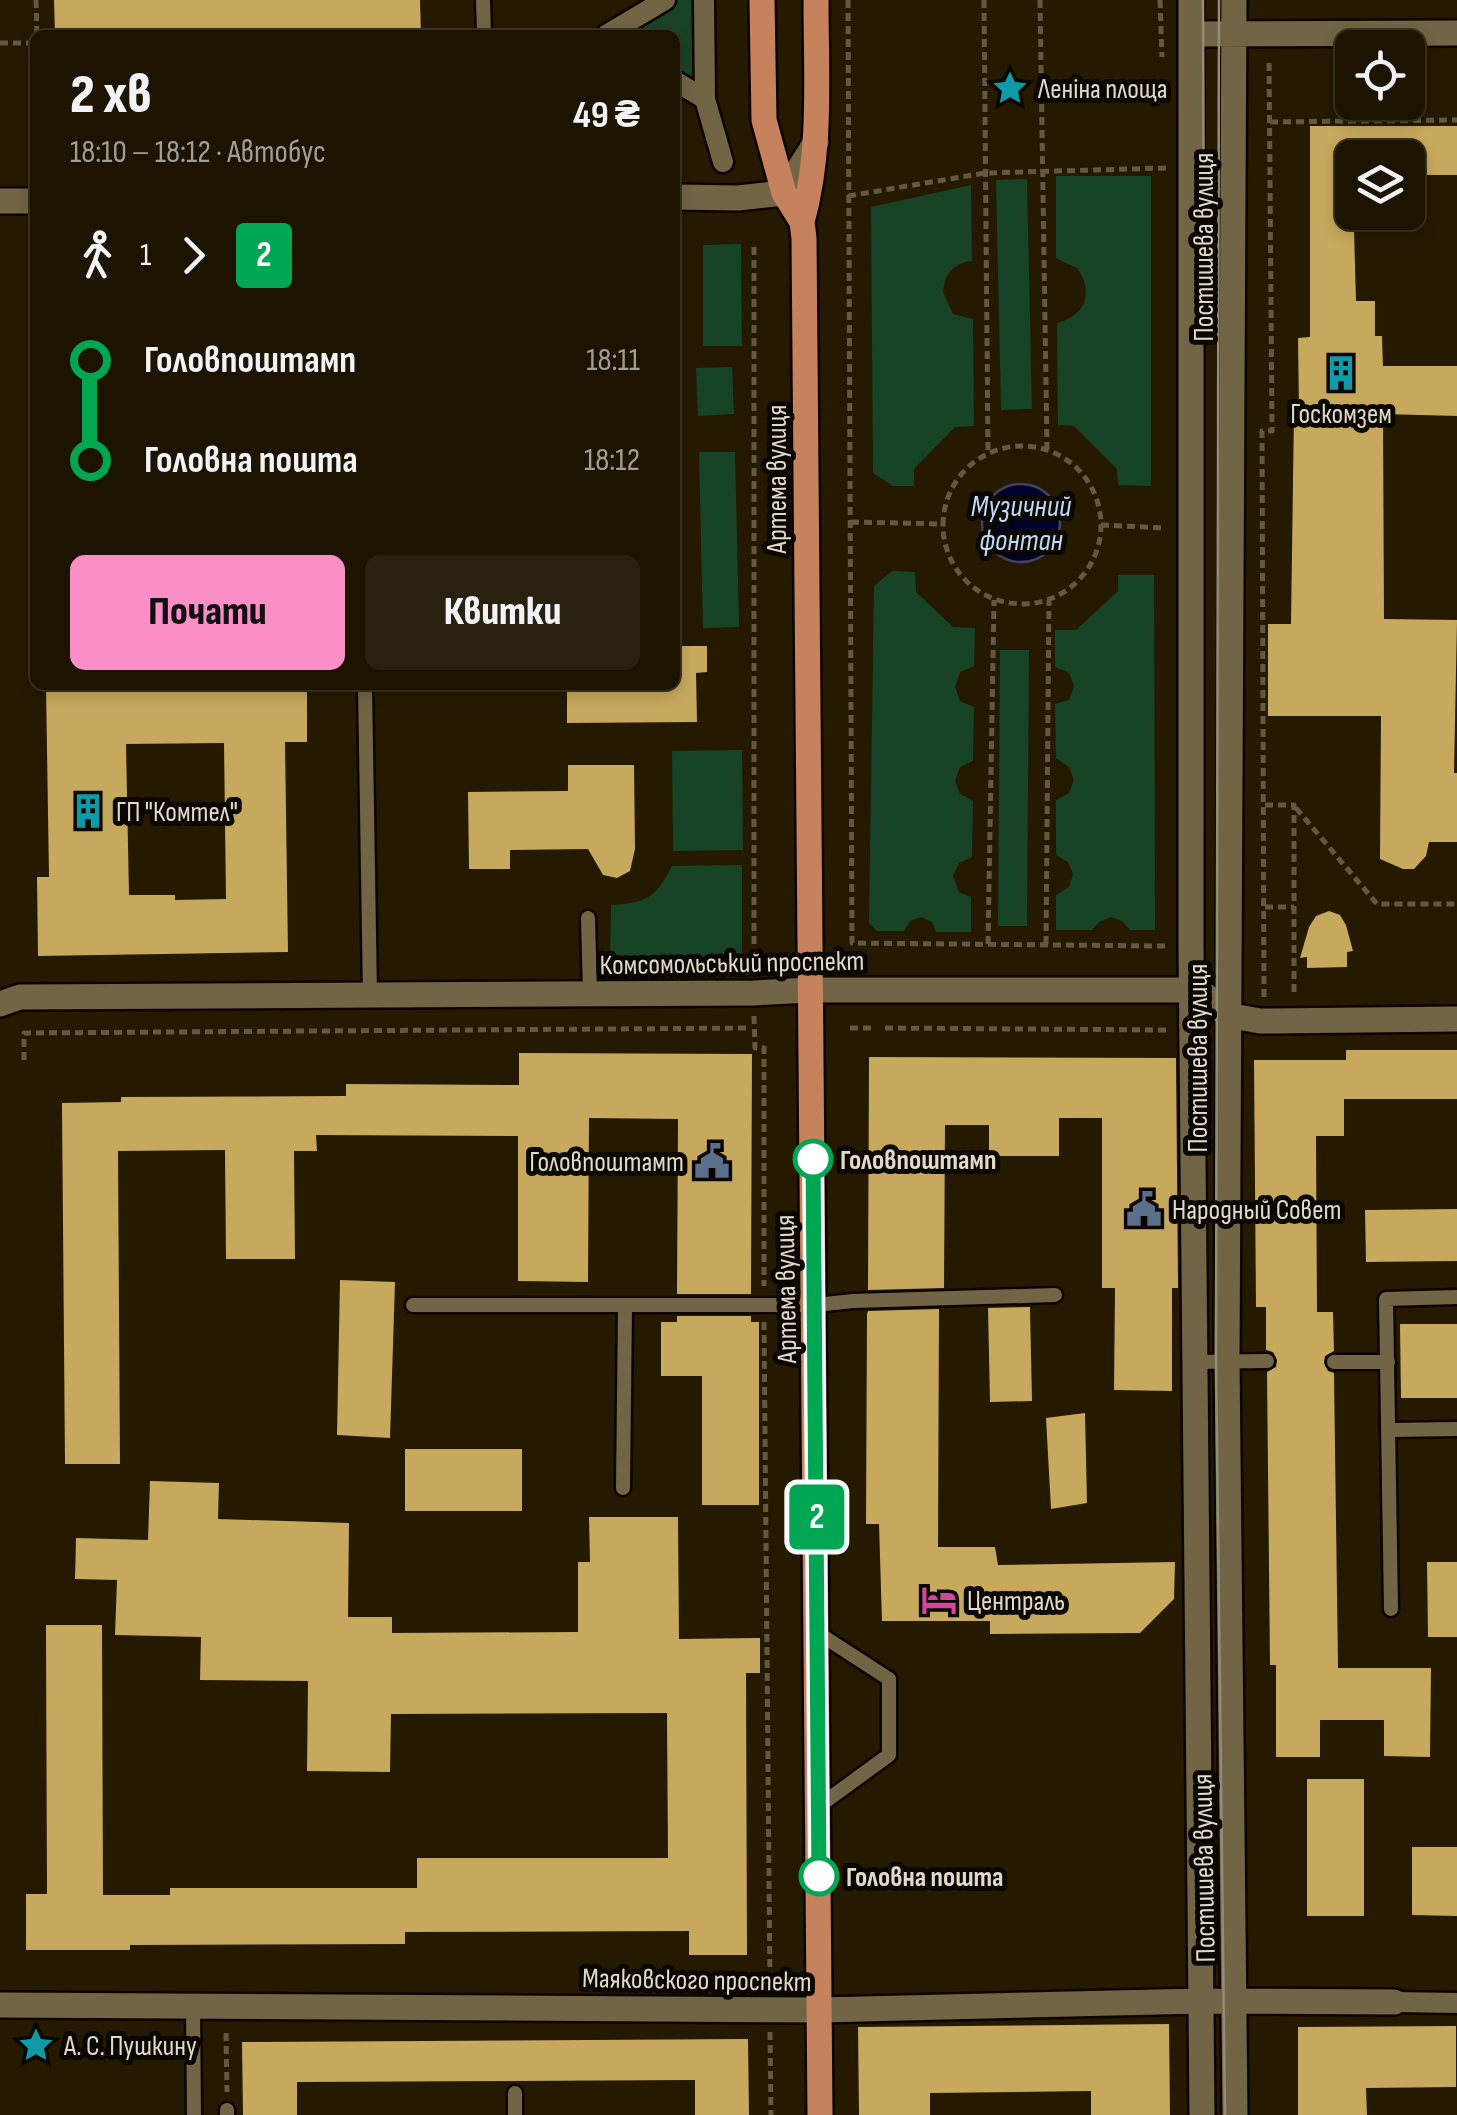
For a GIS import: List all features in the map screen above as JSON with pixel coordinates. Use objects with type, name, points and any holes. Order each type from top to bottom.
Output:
[{"type":"main road","points":[[762,0],[764,120],[784,193],[802,222]]},
{"type":"main road","name":"Артема вулиця","points":[[816,0],[816,142],[812,186],[802,222],[816,1305],[820,2115]]},
{"type":"street","points":[[614,30],[665,0]]},
{"type":"street","points":[[704,0],[706,99],[724,162]]},
{"type":"street","name":"Постишева вулиця","points":[[1191,0],[1195,1362],[1216,2001],[1235,2115]]},
{"type":"street","name":"Постишева вулиця","points":[[1202,2115],[1216,2001],[1227,1361],[1234,0]]},
{"type":"street","points":[[1190,34],[1457,32]]},
{"type":"street","points":[[680,84],[706,99]]},
{"type":"street","points":[[680,198],[784,193],[816,142]]},
{"type":"street","points":[[0,201],[30,201]]},
{"type":"street","name":"Комсомольський проспект","points":[[0,1004],[20,997],[590,994],[754,1002],[810,990],[1191,990]]},
{"type":"street","points":[[1191,990],[1205,995],[1227,1015],[1260,1021],[1457,1019]]},
{"type":"street","name":"Маяковского проспект","points":[[0,2005],[820,2010],[1216,2001],[1394,2002]]},
{"type":"street","points":[[1394,2002],[1457,2003]]},
{"type":"lane","points":[[483,0],[484,30]]},
{"type":"lane","points":[[365,690],[370,995]]},
{"type":"lane","points":[[588,918],[590,994]]},
{"type":"lane","points":[[412,1305],[816,1305],[853,1300],[1055,1295]]},
{"type":"lane","points":[[1391,1609],[1386,1299],[1457,1297]]},
{"type":"lane","points":[[623,1488],[624,1305]]},
{"type":"lane","points":[[1195,1362],[1266,1361]]},
{"type":"lane","points":[[1334,1362],[1388,1362]]},
{"type":"lane","points":[[1390,1430],[1457,1429]]},
{"type":"lane","points":[[818,1633],[890,1679],[889,1755],[818,1806]]},
{"type":"lane","points":[[193,2006],[194,2115]]},
{"type":"lane","points":[[515,2093],[515,2115]]},
{"type":"path","points":[[36,0],[37,30]]},
{"type":"path","points":[[848,0],[852,943],[1166,946],[1166,930]]},
{"type":"path","points":[[984,0],[988,453]]},
{"type":"path","points":[[1040,0],[1047,449]]},
{"type":"path","points":[[1160,0],[1162,73]]},
{"type":"path","points":[[1264,1004],[1262,432],[1272,432],[1269,34]]},
{"type":"path","points":[[0,43],[30,43]]},
{"type":"path","points":[[1270,122],[1457,120]]},
{"type":"path","points":[[848,196],[984,173],[1166,168],[1166,177]]},
{"type":"path","points":[[754,246],[754,1002],[755,1048],[764,1048],[771,2115]]},
{"type":"path","points":[[1012,446],[1047,449],[1071,463],[1088,480],[1098,502],[1101,526],[1097,549],[1086,571],[1070,588],[1049,600],[1031,604],[994,600],[956,570],[946,548],[942,524],[946,501],[956,480],[988,453],[1012,446]]},
{"type":"path","points":[[850,522],[942,524]]},
{"type":"path","points":[[1101,526],[1166,528]]},
{"type":"path","points":[[988,944],[994,600]]},
{"type":"path","points":[[1046,944],[1049,600]]},
{"type":"path","points":[[1265,805],[1294,805]]},
{"type":"path","points":[[1294,805],[1377,904],[1457,904]]},
{"type":"path","points":[[1294,805],[1294,1004]]},
{"type":"path","points":[[1265,907],[1294,907]]},
{"type":"path","points":[[24,1060],[24,1033],[750,1028]]},
{"type":"path","points":[[850,1028],[875,1028]]},
{"type":"path","points":[[885,1028],[1166,1030],[1166,1042]]},
{"type":"path","points":[[225,2006],[227,2113]]},
{"type":"green space","points":[[677,0],[695,0],[695,79],[680,77],[680,30],[629,30],[629,26]]},
{"type":"green space","points":[[1056,176],[1151,176],[1151,486],[1118,485],[1117,469],[1074,426],[1058,425],[1057,323],[1081,309],[1086,294],[1077,268],[1056,258]]},
{"type":"green space","points":[[1027,179],[1032,409],[1001,410],[996,180]]},
{"type":"green space","points":[[971,185],[972,261],[951,270],[943,292],[953,314],[973,319],[974,426],[955,427],[914,469],[914,486],[893,486],[873,473],[871,207]]},
{"type":"green space","points":[[741,244],[742,346],[703,346],[703,245]]},
{"type":"green space","points":[[732,367],[734,414],[698,416],[696,368]]},
{"type":"green space","points":[[699,452],[735,452],[739,627],[703,628]]},
{"type":"green space","points":[[892,571],[915,572],[916,592],[953,627],[975,628],[974,666],[960,672],[955,687],[960,701],[974,707],[973,761],[960,767],[955,781],[960,794],[973,801],[972,857],[959,863],[953,876],[959,892],[971,897],[971,932],[936,932],[932,922],[921,917],[910,921],[904,931],[877,931],[869,923],[874,586]]},
{"type":"green space","points":[[1118,575],[1154,575],[1155,930],[1130,930],[1111,917],[1092,930],[1056,930],[1056,895],[1069,887],[1073,874],[1068,862],[1056,855],[1056,800],[1069,793],[1074,780],[1069,767],[1056,758],[1055,704],[1069,700],[1074,686],[1069,673],[1055,667],[1055,630],[1076,630],[1118,591]]},
{"type":"green space","points":[[1000,650],[1029,650],[1027,926],[998,926]]},
{"type":"green space","points":[[742,750],[743,850],[673,851],[672,751]]},
{"type":"green space","points":[[742,865],[742,957],[610,957],[611,905],[649,896],[672,866]]},
{"type":"water","name":"Музичний фонтан","points":[[1021,484],[1049,495],[1060,523],[1049,551],[1021,562],[993,551],[982,523],[993,495]]},
{"type":"building","points":[[54,0],[420,0],[421,30],[55,30]]},
{"type":"building","points":[[1310,126],[1457,126],[1457,175],[1425,175],[1425,140],[1335,140],[1335,230],[1354,230],[1356,301],[1375,301],[1375,336],[1382,336],[1383,366],[1457,366],[1457,416],[1383,414],[1384,619],[1457,620],[1457,842],[1429,842],[1426,856],[1414,869],[1403,869],[1380,859],[1381,716],[1268,716],[1268,624],[1291,624],[1298,338],[1310,337]]},
{"type":"building","points":[[680,646],[707,646],[707,672],[696,673],[697,722],[567,723],[567,690],[680,690]]},
{"type":"building","name":"ГП \"Комтел\"","points":[[46,690],[307,690],[307,742],[285,742],[288,952],[38,956],[37,877],[49,877]],"holes":[[[224,743],[226,899],[175,900],[175,895],[129,895],[126,744]]]},
{"type":"building","points":[[568,765],[634,765],[635,849],[630,871],[617,878],[603,875],[588,849],[510,850],[510,869],[469,869],[468,792],[568,791]]},
{"type":"building","points":[[1329,911],[1340,915],[1346,925],[1353,951],[1347,952],[1347,967],[1307,968],[1307,957],[1300,958],[1309,927],[1316,916]]},
{"type":"building","points":[[1346,1050],[1457,1050],[1457,1099],[1344,1099],[1344,1136],[1316,1136],[1317,1312],[1333,1312],[1334,1351],[1325,1356],[1324,1363],[1334,1373],[1338,1668],[1431,1668],[1430,1757],[1384,1756],[1384,1720],[1320,1720],[1320,1757],[1276,1757],[1276,1665],[1270,1665],[1267,1372],[1276,1367],[1277,1360],[1273,1352],[1266,1350],[1266,1307],[1256,1307],[1254,1060],[1346,1060]]},
{"type":"building","points":[[519,1053],[752,1054],[751,1294],[677,1294],[678,1119],[589,1118],[588,1282],[518,1281],[518,1136],[316,1135],[317,1151],[294,1151],[295,1259],[226,1259],[225,1150],[118,1151],[120,1464],[65,1464],[62,1103],[121,1102],[121,1097],[346,1096],[346,1084],[519,1085]]},
{"type":"building","name":"Народный Совет","points":[[869,1057],[1176,1058],[1178,1288],[1172,1288],[1172,1391],[1114,1390],[1115,1288],[1102,1288],[1102,1118],[1059,1118],[1059,1156],[989,1156],[989,1125],[945,1125],[944,1288],[868,1290]]},
{"type":"building","points":[[1457,1209],[1457,1261],[1366,1262],[1365,1210]]},
{"type":"building","points":[[340,1280],[395,1282],[390,1438],[337,1435]]},
{"type":"building","points":[[1030,1307],[1032,1401],[990,1402],[988,1308]]},
{"type":"building","points":[[939,1309],[938,1547],[995,1547],[998,1565],[1175,1562],[1174,1599],[1140,1633],[990,1634],[990,1621],[882,1621],[879,1524],[866,1524],[867,1314]]},
{"type":"building","points":[[677,1316],[751,1316],[751,1322],[759,1322],[759,1505],[702,1505],[702,1376],[661,1376],[661,1322],[677,1322]]},
{"type":"building","points":[[1400,1324],[1457,1324],[1457,1398],[1401,1398]]},
{"type":"building","points":[[1085,1413],[1087,1503],[1051,1509],[1046,1418]]},
{"type":"building","points":[[405,1449],[522,1449],[522,1511],[405,1511]]},
{"type":"building","points":[[150,1481],[219,1483],[218,1519],[349,1523],[348,1617],[392,1617],[392,1633],[578,1632],[578,1562],[590,1562],[589,1517],[678,1517],[679,1639],[760,1638],[760,1673],[746,1673],[747,1955],[689,1955],[689,1931],[405,1932],[405,1944],[130,1945],[130,1950],[26,1950],[26,1894],[47,1894],[46,1625],[102,1625],[103,1895],[170,1895],[170,1888],[417,1888],[417,1858],[668,1858],[667,1713],[391,1714],[390,1772],[307,1771],[308,1681],[200,1680],[201,1637],[115,1635],[117,1580],[75,1579],[76,1538],[148,1540]]},
{"type":"building","points":[[1427,1562],[1457,1562],[1457,1637],[1428,1637]]},
{"type":"building","points":[[1307,1779],[1364,1779],[1364,1916],[1307,1916]]},
{"type":"building","points":[[1412,1847],[1457,1847],[1457,1916],[1412,1915]]},
{"type":"building","points":[[1169,2024],[1170,2115],[1091,2115],[1091,2091],[930,2093],[930,2115],[859,2115],[858,2027]]},
{"type":"building","points":[[1456,2026],[1456,2087],[1366,2088],[1367,2115],[1298,2115],[1298,2027]]},
{"type":"building","points":[[748,2039],[749,2115],[695,2115],[695,2080],[297,2082],[297,2115],[243,2115],[242,2042]]},
{"type":"tram line","points":[[1203,0],[1204,270]]},
{"type":"tram line","points":[[1219,0],[1216,1361],[1225,2115]]},
{"type":"bus line","name":"2","points":[[813,1159],[819,1876]]},
{"type":"place","name":"Леніна площа","points":[[1010,88]]},
{"type":"place","name":"Госкомзем","points":[[1341,373]]},
{"type":"place","name":"ГП \"Комтел\"","points":[[88,811]]},
{"type":"place","name":"Головпоштамп","points":[[813,1159]]},
{"type":"place","name":"Головпоштамт","points":[[712,1161]]},
{"type":"place","name":"Народный Совет","points":[[1144,1209]]},
{"type":"place","name":"Централь","points":[[939,1600]]},
{"type":"place","name":"Головна пошта","points":[[819,1876]]},
{"type":"place","name":"А. С. Пушкину","points":[[36,2045]]}]
